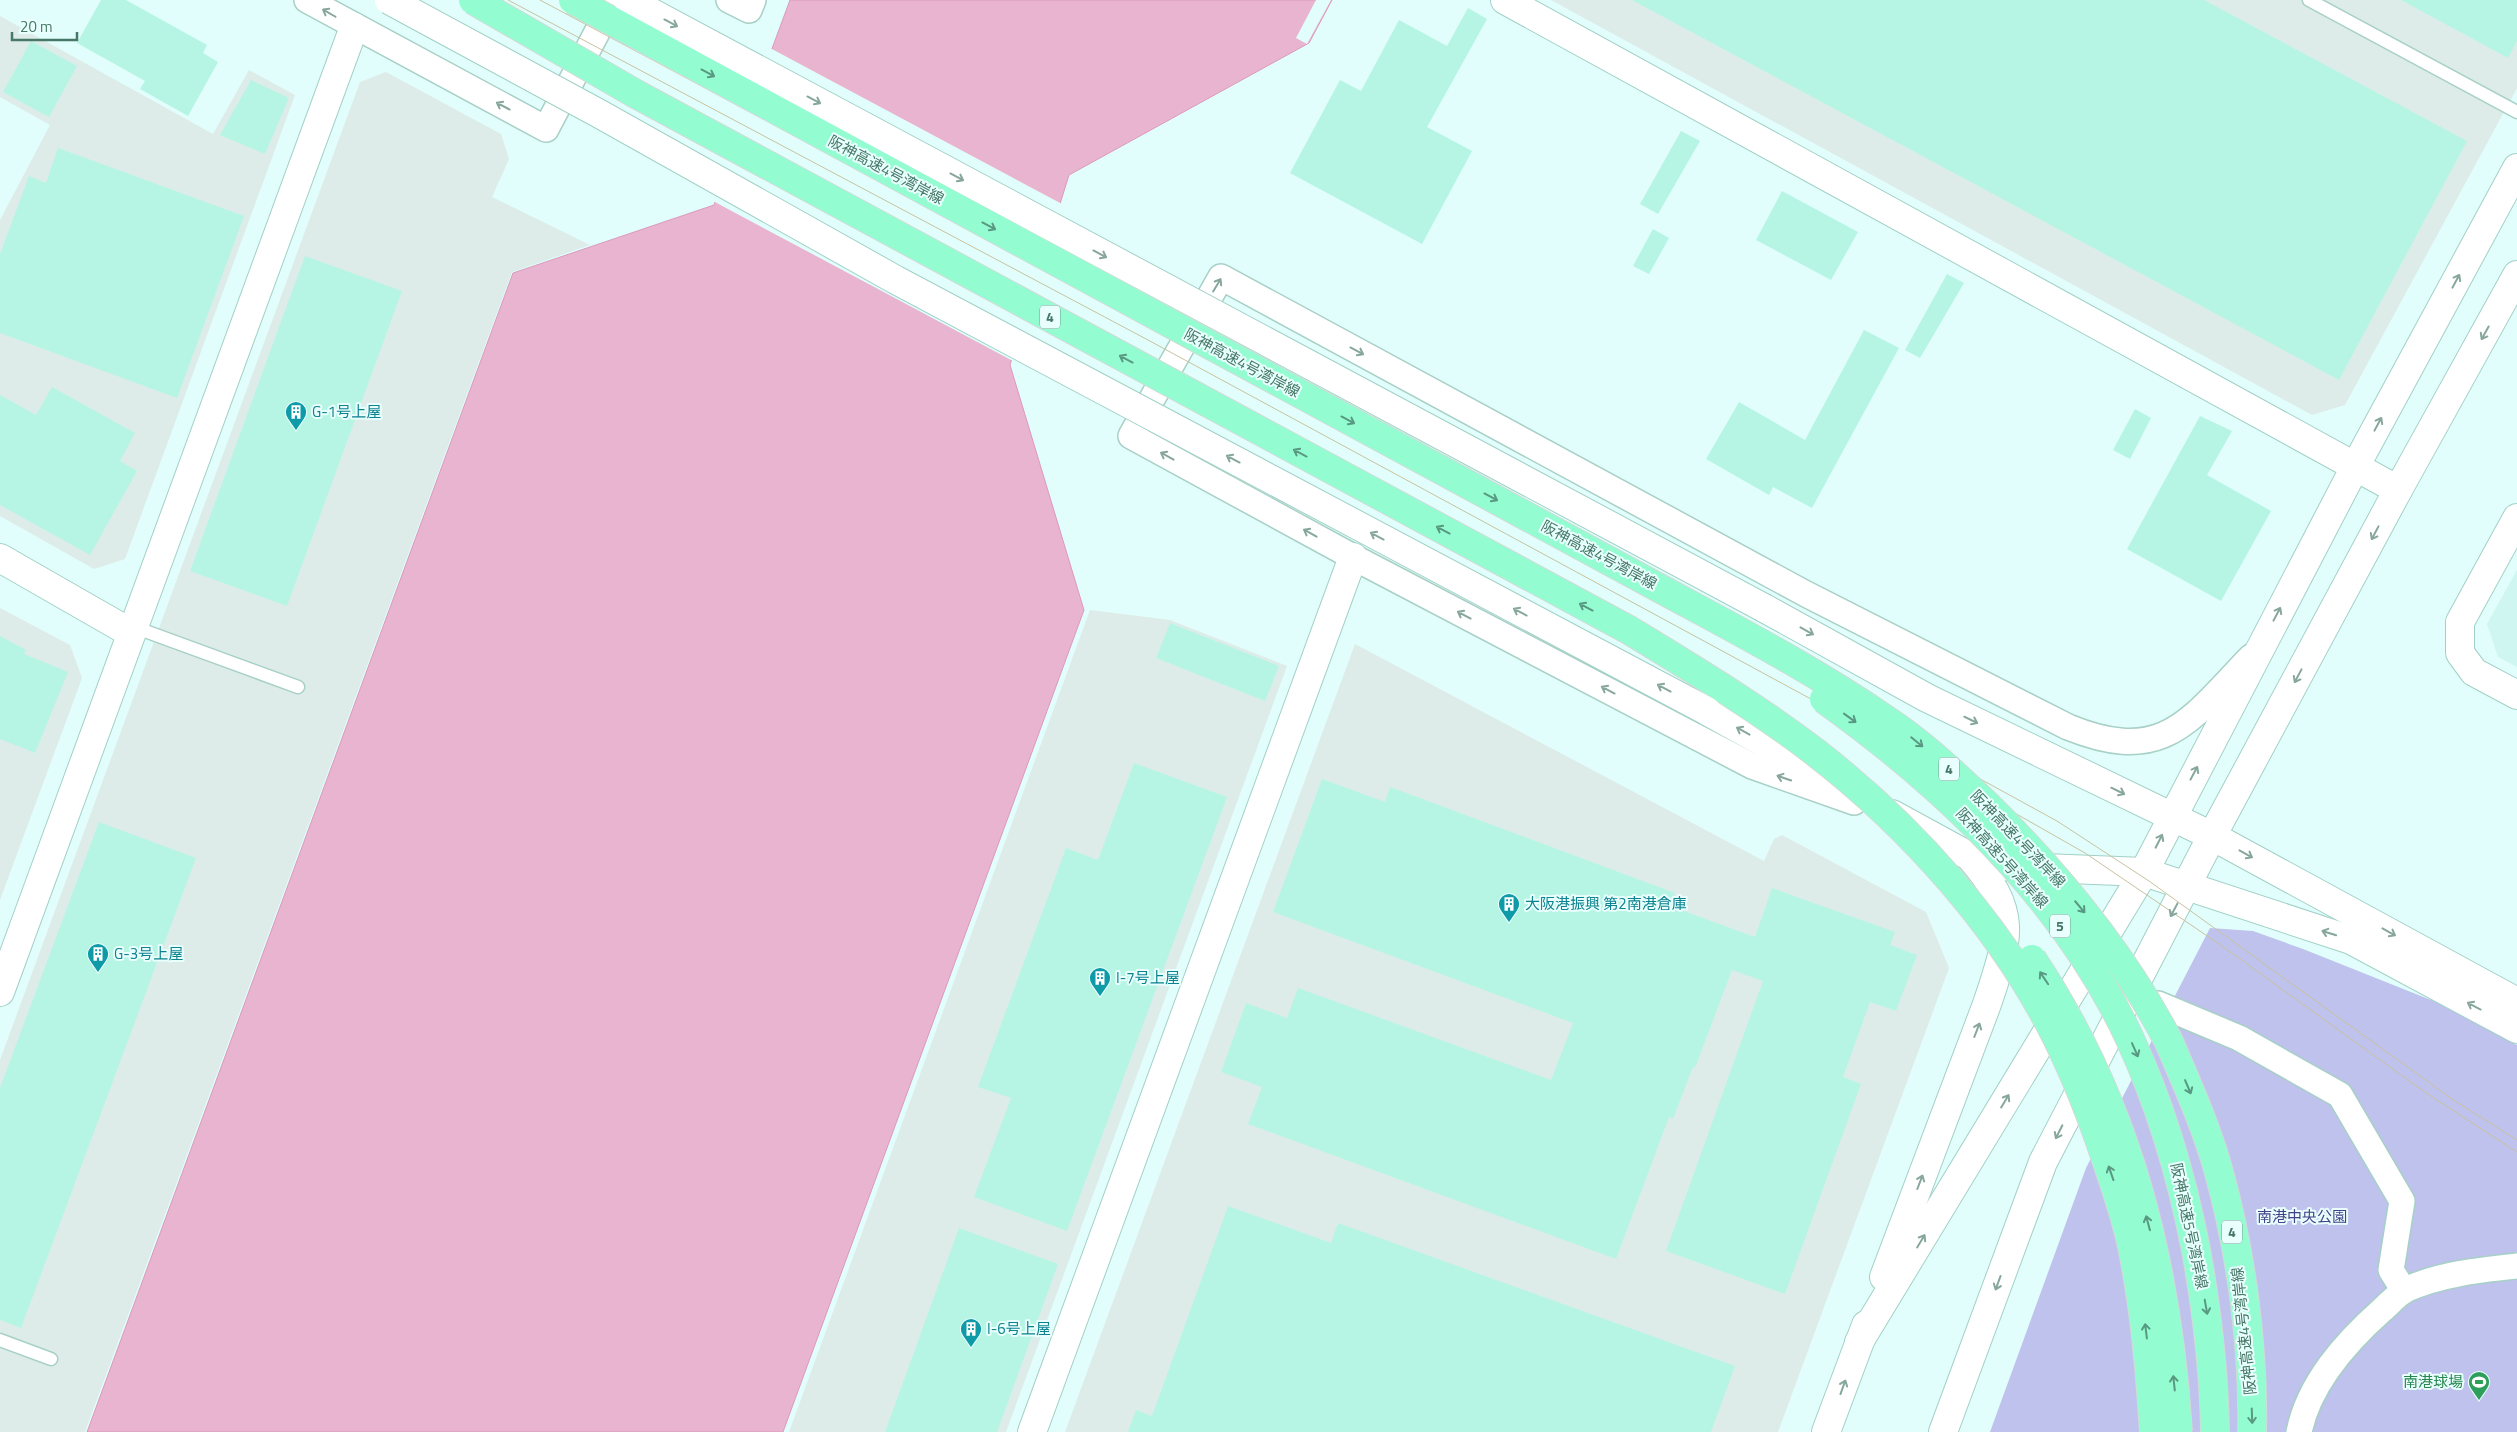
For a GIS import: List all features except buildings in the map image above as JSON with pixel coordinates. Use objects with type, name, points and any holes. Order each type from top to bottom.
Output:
[{"type":"highway","name":"4","points":[[473,0],[636,94],[1629,630],[1756,709],[1817,753],[1854,784],[1931,860],[1989,929],[2012,962],[2056,1035],[2077,1080],[2119,1196],[2133,1248],[2150,1364],[2154,1432]]},
{"type":"highway","name":"阪神高速4号湾岸線","points":[[573,0],[1650,583],[1844,692],[1915,741],[1953,773],[2030,849],[2085,913],[2128,970],[2169,1042],[2192,1096],[2218,1168],[2228,1211],[2242,1293],[2250,1380],[2252,1432]]},
{"type":"highway","name":"阪神高速5号湾岸線","points":[[1650,583],[1722,628],[1827,702],[1882,742],[1923,776],[1960,810],[2025,880],[2079,951],[2129,1037],[2150,1084],[2168,1138],[2191,1226],[2208,1320],[2213,1364],[2215,1432]]},
{"type":"highway","points":[[1629,630],[1698,665],[1770,708],[1821,742],[1864,776],[1941,850],[1996,912],[2026,951],[2078,1035],[2122,1135],[2150,1229],[2160,1276],[2169,1332],[2178,1432]]},
{"type":"street","points":[[307,0],[546,129],[614,0]]},
{"type":"street","points":[[389,0],[598,113],[896,280],[1707,711],[1969,856],[1998,866],[2144,872],[2187,884],[2234,903],[2350,940],[2517,1029]]},
{"type":"street","points":[[628,0],[1764,608],[1928,698],[2212,836],[2517,1002]]},
{"type":"street","points":[[729,0],[749,10],[753,0]]},
{"type":"street","points":[[1505,0],[2398,490]]},
{"type":"street","points":[[0,992],[354,27]]},
{"type":"street","points":[[1860,1342],[2144,872],[2355,467],[2517,168]]},
{"type":"street","points":[[1943,1432],[2043,1162],[2212,836],[2398,490],[2517,274]]},
{"type":"street","points":[[1896,817],[1752,766],[1353,557],[1131,436],[1221,277],[1806,594],[2068,727],[2092,736],[2134,743],[2160,738],[2189,722],[2258,651]]},
{"type":"street","points":[[2517,518],[2460,622],[2460,653],[2474,672],[2517,695]]},
{"type":"street","points":[[1032,1432],[1353,557]]},
{"type":"street","points":[[0,558],[132,630]]},
{"type":"street","points":[[1826,1432],[2000,965],[2006,937],[2004,911],[1997,893],[1986,875],[1969,856]]},
{"type":"street","points":[[2158,1004],[2239,1038],[2340,1095],[2402,1200],[2391,1270],[2404,1291]]},
{"type":"street","points":[[2299,1432],[2302,1420],[2327,1370],[2349,1341],[2404,1291],[2464,1271],[2517,1266]]},
{"type":"lane","points":[[2308,0],[2517,112]]},
{"type":"lane","points":[[132,630],[298,687]]},
{"type":"lane","points":[[0,1340],[51,1359]]},
{"type":"shaded area","points":[[790,0],[1332,0],[1309,43],[1069,175],[1010,365],[1084,610],[783,1432],[87,1432],[513,273],[714,205]]},
{"type":"shaded area","points":[[1551,0],[2517,0],[2517,88],[2345,405],[2312,415]]},
{"type":"shaded area","points":[[0,16],[213,134],[249,70],[295,95],[125,559],[94,569],[0,516],[0,220],[50,125],[0,97]]},
{"type":"shaded area","points":[[386,72],[501,134],[509,159],[492,197],[590,245],[512,272],[85,1432],[0,1432],[0,1060],[360,82]]},
{"type":"shaded area","points":[[2517,570],[2517,667],[2498,657],[2487,624]]},
{"type":"shaded area","points":[[0,608],[70,645],[82,678],[0,900]]},
{"type":"shaded area","points":[[1090,610],[1170,620],[1287,666],[1006,1432],[789,1432]]},
{"type":"shaded area","points":[[1355,644],[1764,861],[1774,839],[1782,835],[1926,912],[1949,968],[1778,1432],[1065,1432]]},
{"type":"green space","name":"南港中央公園","points":[[2210,928],[2253,931],[2303,949],[2436,1002],[2517,1045],[2517,1432],[1990,1432],[2086,1168]]},
{"type":"pier","points":[[1316,0],[1331,0],[1307,44],[1296,38]]},
{"type":"pier","points":[[770,48],[1062,204],[1013,361],[713,201]]},
{"type":"tram line","points":[[508,0],[1148,340],[1883,738],[2085,853],[2222,946],[2426,1093],[2517,1152]]},
{"type":"tram line","points":[[540,0],[1156,328],[2057,821],[2149,881],[2452,1099],[2517,1140]]},
{"type":"place","name":"G-1号上屋","points":[[296,431]]},
{"type":"place","name":"大阪港振興 第2南港倉庫","points":[[1509,923]]},
{"type":"place","name":"G-3号上屋","points":[[98,973]]},
{"type":"place","name":"I-7号上屋","points":[[1100,997]]},
{"type":"place","name":"I-6号上屋","points":[[971,1348]]},
{"type":"place","name":"南港球場","points":[[2479,1401]]}]
